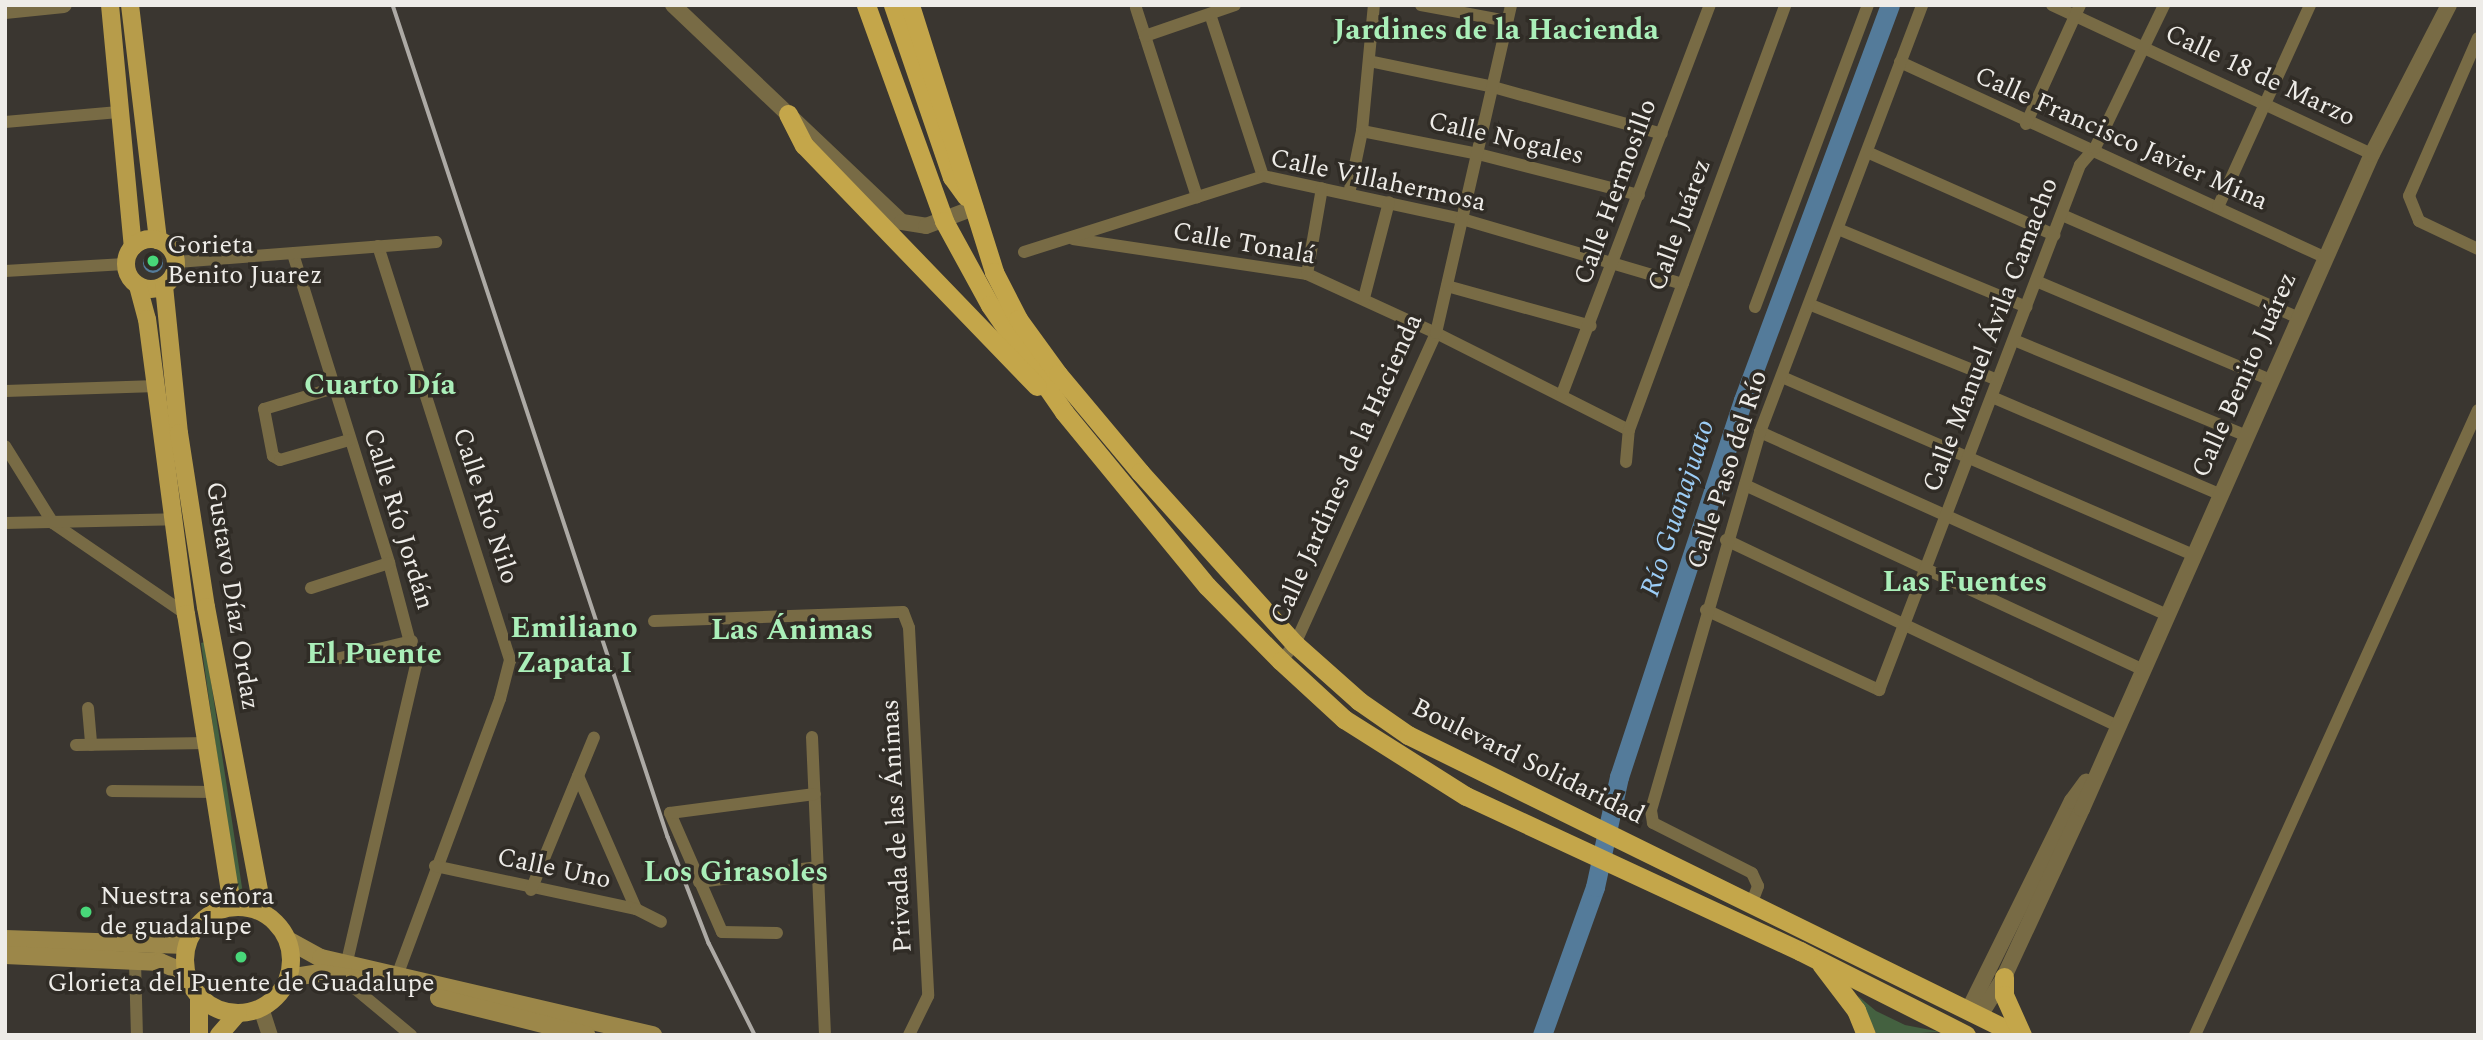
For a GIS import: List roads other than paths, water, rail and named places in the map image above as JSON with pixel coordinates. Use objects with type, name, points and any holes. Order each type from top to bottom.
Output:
[{"type":"highway","name":"Boulevard Solidaridad","points":[[866,5],[944,221],[990,305],[1064,412],[1207,586],[1344,719],[1396,755],[1466,796],[1629,876],[1818,960],[1960,1033]]},
{"type":"highway","points":[[893,5],[952,177],[976,207]]},
{"type":"highway","name":"Boulevard Solidaridad","points":[[910,5],[976,207],[994,272],[1038,349],[1218,564],[1295,644],[1359,701],[1408,735],[1976,1011],[2020,1035]]},
{"type":"highway","points":[[788,114],[804,145],[1064,412]]},
{"type":"highway","points":[[1818,960],[1856,1010],[1866,1035]]},
{"type":"highway","points":[[2004,976],[2004,995],[2020,1035]]},
{"type":"main road","points":[[110,5],[133,247],[125,264],[138,286],[151,290],[164,286],[174,276],[177,262],[171,248],[158,240],[144,240],[133,247]]},
{"type":"main road","points":[[130,5],[158,240]]},
{"type":"main road","name":"Gustavo Díaz Ordaz","points":[[138,286],[157,386],[186,614],[232,906]]},
{"type":"main road","name":"Gustavo Díaz Ordaz","points":[[164,286],[179,433],[206,607],[263,912]]},
{"type":"main road","points":[[586,1035],[565,1032],[343,970],[288,940],[263,912],[232,906],[203,919],[186,944],[186,973],[199,996],[217,1008],[238,1013],[261,1008],[288,978],[343,970],[397,976],[653,1035]]},
{"type":"main road","points":[[5,939],[186,944]]},
{"type":"main road","points":[[288,940],[288,978]]},
{"type":"main road","points":[[5,955],[135,961],[171,965],[186,973]]},
{"type":"main road","points":[[199,996],[199,1035]]},
{"type":"main road","points":[[1960,1033],[1976,1011]]},
{"type":"main road","points":[[219,1035],[238,1013]]},
{"type":"street","points":[[673,5],[689,13],[788,114],[902,222],[919,228],[976,207]]},
{"type":"street","points":[[1145,36],[1236,5]]},
{"type":"street","points":[[1349,194],[1362,131],[1374,5]]},
{"type":"street","points":[[1421,5],[1507,21]]},
{"type":"street","name":"Calle Jardines de la Hacienda","points":[[1282,660],[1295,644],[1436,332],[1511,5]]},
{"type":"street","name":"Calle Hermosillo","points":[[1562,394],[1591,326],[1710,5]]},
{"type":"street","name":"Calle Juárez","points":[[1626,463],[1629,430],[1785,5]]},
{"type":"street","points":[[1755,307],[1868,5]]},
{"type":"street","name":"Calle Paso del Río","points":[[1752,902],[1758,886],[1752,873],[1653,823],[1651,810],[1726,540],[1760,432],[1811,305],[1922,5]]},
{"type":"street","name":"Calle 18 de Marzo","points":[[2052,5],[2078,11],[2143,46],[2372,154]]},
{"type":"street","name":"Calle Manuel Ávila Camacho","points":[[1706,610],[1880,690],[2080,165],[2091,151],[2164,5]]},
{"type":"street","points":[[2218,207],[2310,5]]},
{"type":"street","name":"Calle Benito Juárez","points":[[1976,1011],[2004,976],[2324,257],[2372,154],[2449,5]]},
{"type":"street","points":[[5,11],[54,6]]},
{"type":"street","points":[[1136,8],[1197,197]]},
{"type":"street","points":[[2026,124],[2078,11]]},
{"type":"street","points":[[1210,14],[1263,176]]},
{"type":"street","points":[[2478,38],[2409,196],[2418,221],[2478,249]]},
{"type":"street","points":[[1369,61],[1493,87],[1662,134]]},
{"type":"street","name":"Calle Francisco Javier Mina","points":[[1900,62],[2026,124],[2218,207],[2324,257]]},
{"type":"street","points":[[5,122],[119,112]]},
{"type":"street","name":"Calle Nogales","points":[[1362,131],[1478,154],[1639,195]]},
{"type":"street","points":[[1867,152],[2054,235]]},
{"type":"street","name":"Calle Villahermosa","points":[[1024,252],[1263,176],[1462,219],[1683,284]]},
{"type":"street","points":[[1307,274],[1322,188]]},
{"type":"street","points":[[1364,298],[1389,202]]},
{"type":"street","points":[[2062,215],[2298,317]]},
{"type":"street","points":[[1838,229],[2026,307]]},
{"type":"street","name":"Calle Tonalá","points":[[1069,238],[1307,274],[1436,332],[1629,430]]},
{"type":"street","points":[[177,262],[436,242]]},
{"type":"street","name":"Calle Río Nilo","points":[[378,246],[509,651],[500,699],[435,866],[397,976]]},
{"type":"street","name":"Calle Río Jordán","points":[[293,254],[412,640],[414,676],[343,970]]},
{"type":"street","points":[[5,271],[125,264]]},
{"type":"street","points":[[2036,281],[2270,380]]},
{"type":"street","points":[[1447,286],[1591,326]]},
{"type":"street","points":[[1811,305],[1998,380]]},
{"type":"street","points":[[2014,340],[2245,435]]},
{"type":"street","points":[[1782,377],[2192,554]]},
{"type":"street","points":[[5,391],[157,386]]},
{"type":"street","points":[[334,388],[264,409],[273,456],[280,460],[349,440]]},
{"type":"street","points":[[1992,397],[2219,494]]},
{"type":"street","points":[[2195,1035],[2478,410]]},
{"type":"street","points":[[1760,432],[2165,614]]},
{"type":"street","points":[[5,446],[53,523],[186,614]]},
{"type":"street","points":[[1745,485],[2141,669]]},
{"type":"street","points":[[5,523],[175,519]]},
{"type":"street","points":[[1726,540],[2116,725]]},
{"type":"street","points":[[311,588],[389,563]]},
{"type":"street","name":"Privada de las Ánimas","points":[[654,621],[903,612],[909,628],[928,996],[909,1035]]},
{"type":"street","points":[[336,659],[412,640]]},
{"type":"street","points":[[88,708],[91,744]]},
{"type":"street","points":[[531,890],[594,737]]},
{"type":"street","points":[[812,737],[825,1035]]},
{"type":"street","points":[[76,745],[208,743]]},
{"type":"street","name":"Calle Benito Juárez","points":[[1976,1011],[2072,802],[2096,769]]},
{"type":"street","points":[[578,776],[636,909]]},
{"type":"street","points":[[112,791],[216,792]]},
{"type":"street","points":[[777,933],[722,932],[670,813],[815,794]]},
{"type":"street","name":"Calle Uno","points":[[435,866],[531,890],[636,909],[661,922]]},
{"type":"street","points":[[699,882],[818,867]]},
{"type":"street","points":[[135,961],[137,1035]]},
{"type":"street","points":[[343,970],[411,1035]]},
{"type":"street","points":[[261,1008],[270,1035]]},
{"type":"street","points":[[543,1010],[565,1032]]},
{"type":"water","points":[[153,253],[160,256],[163,263],[160,270],[153,273],[146,270],[143,263],[146,256]]},
{"type":"waterway","name":"Río Guanajuato","points":[[1542,1035],[1595,887],[1619,777],[1743,400],[1890,5]]},
{"type":"railway","points":[[393,5],[668,837],[709,943],[755,1035]]},
{"type":"place","name":"Gorieta Benito Juarez","points":[[153,261]]},
{"type":"place","name":"Nuestra señora de guadalupe","points":[[86,912]]},
{"type":"place","name":"Glorieta del Puente de Guadalupe","points":[[241,957]]},
{"type":"district","name":"Jardines de la Hacienda","points":[[1496,30]]},
{"type":"district","name":"Cuarto Día","points":[[380,385]]},
{"type":"district","name":"Las Fuentes","points":[[1965,582]]},
{"type":"district","name":"Las Ánimas","points":[[792,630]]},
{"type":"district","name":"Emiliano Zapata I","points":[[574,645]]},
{"type":"district","name":"El Puente","points":[[374,654]]},
{"type":"district","name":"Los Girasoles","points":[[736,872]]}]
